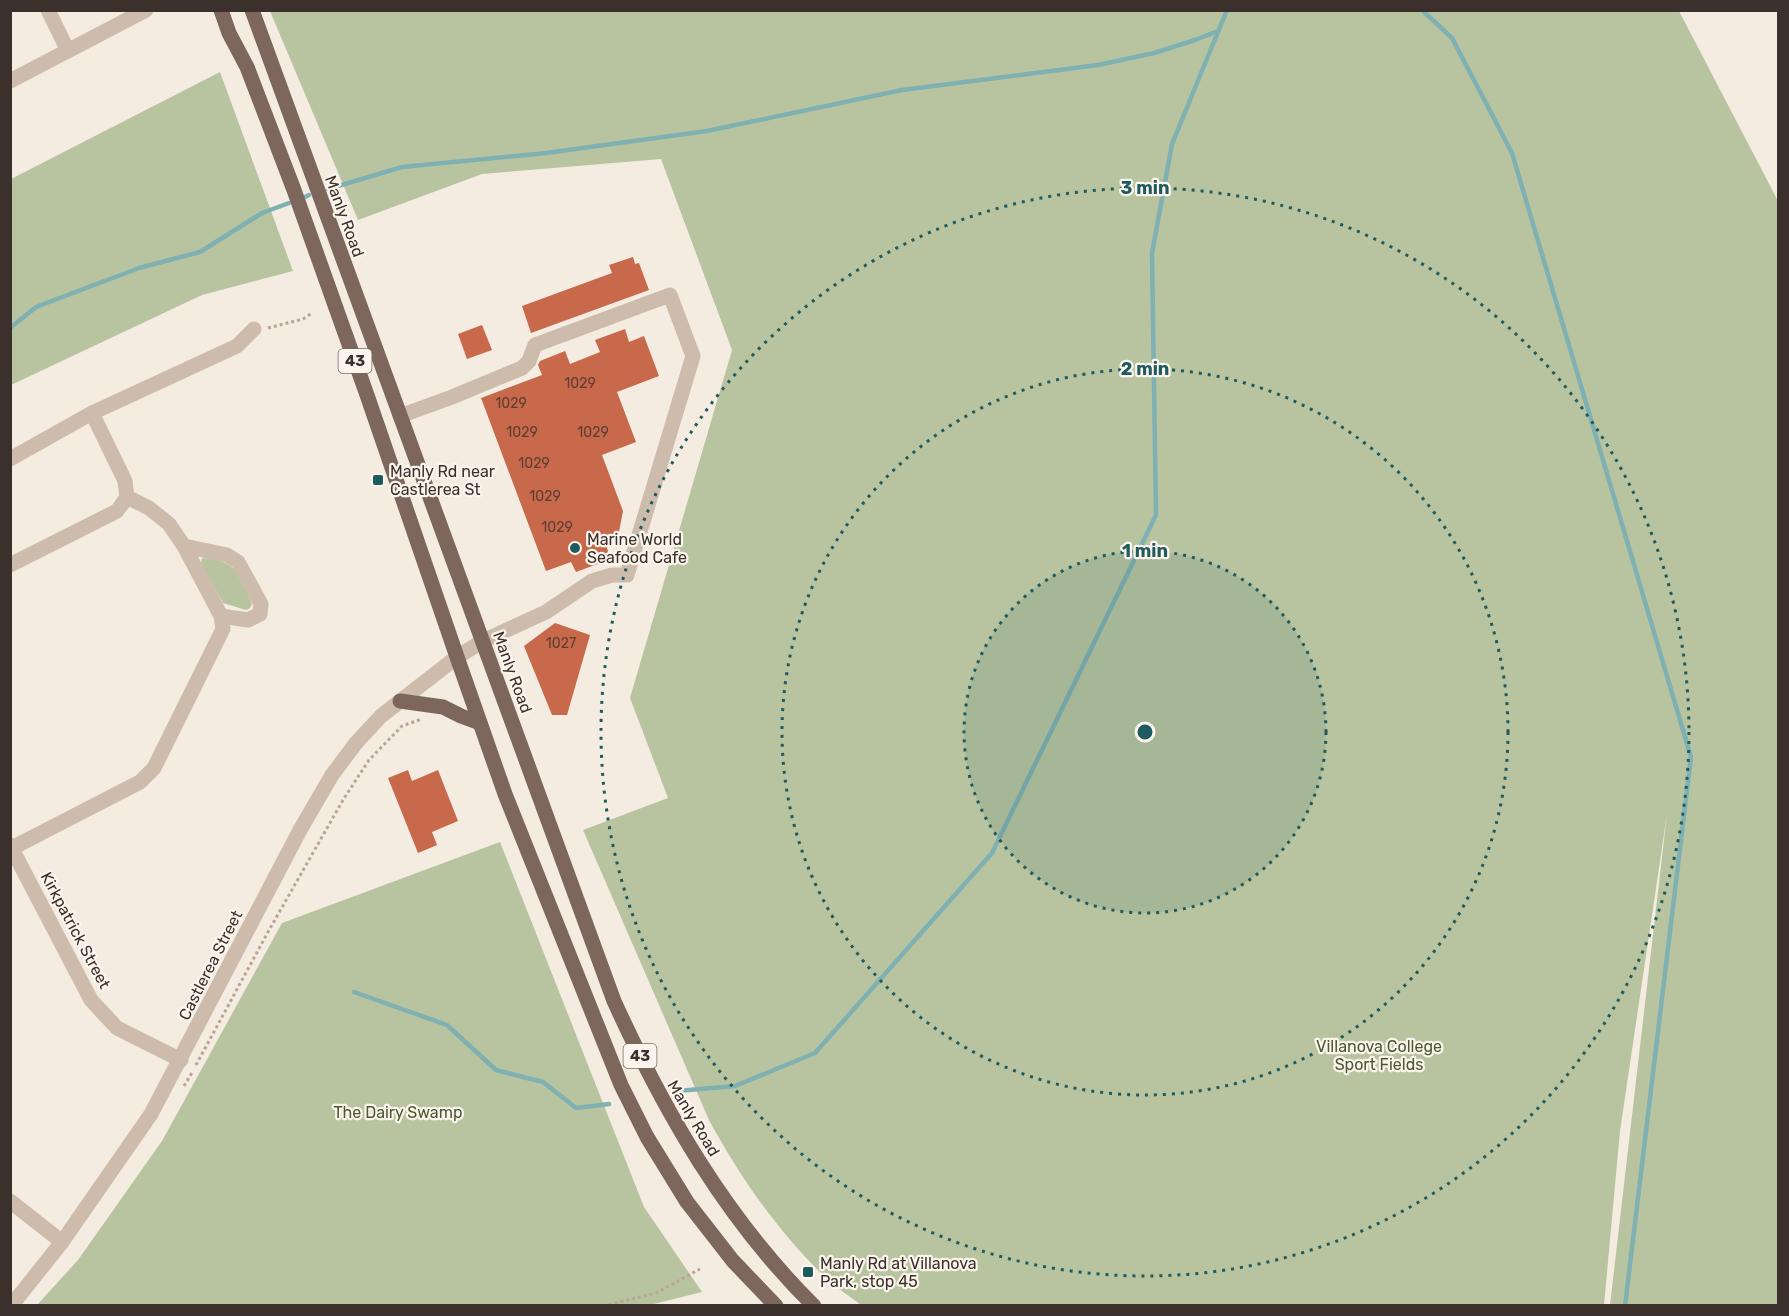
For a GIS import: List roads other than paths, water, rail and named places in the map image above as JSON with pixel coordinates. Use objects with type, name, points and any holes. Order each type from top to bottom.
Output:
[{"type":"main road","name":"43","points":[[221,10],[247,67],[294,190],[368,395],[457,657],[520,833],[608,1052],[633,1110],[687,1202],[733,1261],[776,1305]]},
{"type":"main road","name":"Manly Road","points":[[252,10],[615,1002],[653,1083],[700,1164],[731,1210],[787,1279],[814,1305]]},
{"type":"main road","points":[[400,701],[443,707],[480,723]]},
{"type":"street","points":[[48,10],[68,51]]},
{"type":"street","points":[[10,81],[146,10]]},
{"type":"street","name":"Castlerea Street","points":[[11,1305],[62,1242],[151,1114],[300,830],[332,775],[356,742],[400,701],[457,657],[483,641],[546,612],[592,581],[612,575],[627,575],[693,356],[670,295],[535,345],[529,361],[522,368],[399,416]]},
{"type":"street","points":[[10,459],[92,413],[237,346],[254,329]]},
{"type":"street","points":[[10,565],[117,511],[127,497],[125,481],[92,413]]},
{"type":"street","points":[[11,847],[140,782],[154,768],[223,629],[221,616],[184,546],[169,524],[149,508],[127,497]]},
{"type":"street","points":[[184,546],[227,555],[238,562],[261,604],[260,614],[248,620],[221,616]]},
{"type":"street","name":"Kirkpatrick Street","points":[[11,847],[91,1000],[117,1028],[181,1060]]},
{"type":"street","points":[[10,1201],[62,1242]]},
{"type":"waterway","points":[[677,1091],[735,1086],[815,1053],[992,853],[1156,515],[1152,253],[1172,144],[1227,10]]},
{"type":"waterway","points":[[1422,10],[1452,38],[1512,153],[1691,757],[1625,1306]]},
{"type":"waterway","points":[[328,189],[402,167],[546,153],[707,131],[902,90],[1098,65],[1154,53],[1218,31]]},
{"type":"waterway","points":[[305,197],[309,195]]},
{"type":"waterway","points":[[10,328],[36,307],[139,268],[200,252],[262,213],[289,203]]},
{"type":"waterway","points":[[354,992],[447,1025],[496,1070],[543,1082],[576,1108],[609,1104]]},
{"type":"place","name":"Manly Rd near Castlerea St","points":[[378,480]]},
{"type":"place","name":"Marine World Seafood Cafe","points":[[575,548]]},
{"type":"place","name":"Manly Rd at Villanova Park, stop 45","points":[[808,1272]]},
{"type":"park label","name":"Villanova College Sport Fields","points":[[1379,1055]]},
{"type":"park label","name":"The Dairy Swamp","points":[[398,1112]]}]
